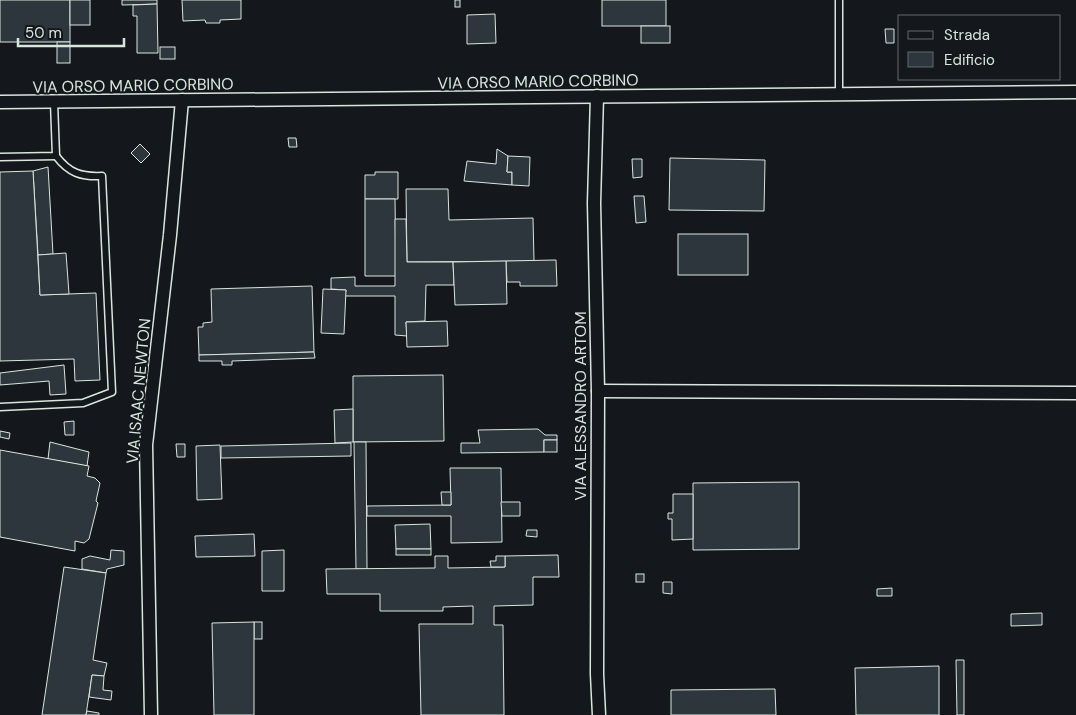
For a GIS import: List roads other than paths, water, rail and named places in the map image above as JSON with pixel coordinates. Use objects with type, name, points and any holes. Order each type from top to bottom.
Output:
[{"type":"street","name":"VIA ORSO MARIO CORBINO","points":[[0,102],[1076,92]]},
{"type":"street","name":"VIA ALESSANDRO ARTOM","points":[[597,96],[594,204],[598,391],[597,674],[599,715]]},
{"type":"street","name":"VIA ISAAC NEWTON","points":[[151,715],[146,445],[170,235],[182,100]]},
{"type":"street","points":[[598,391],[1076,393]]},
{"type":"lane","points":[[839,0],[839,94]]},
{"type":"lane","points":[[0,407],[83,404],[112,392],[102,176],[83,177],[65,168],[56,156],[54,102]]},
{"type":"lane","points":[[0,157],[56,156]]}]
